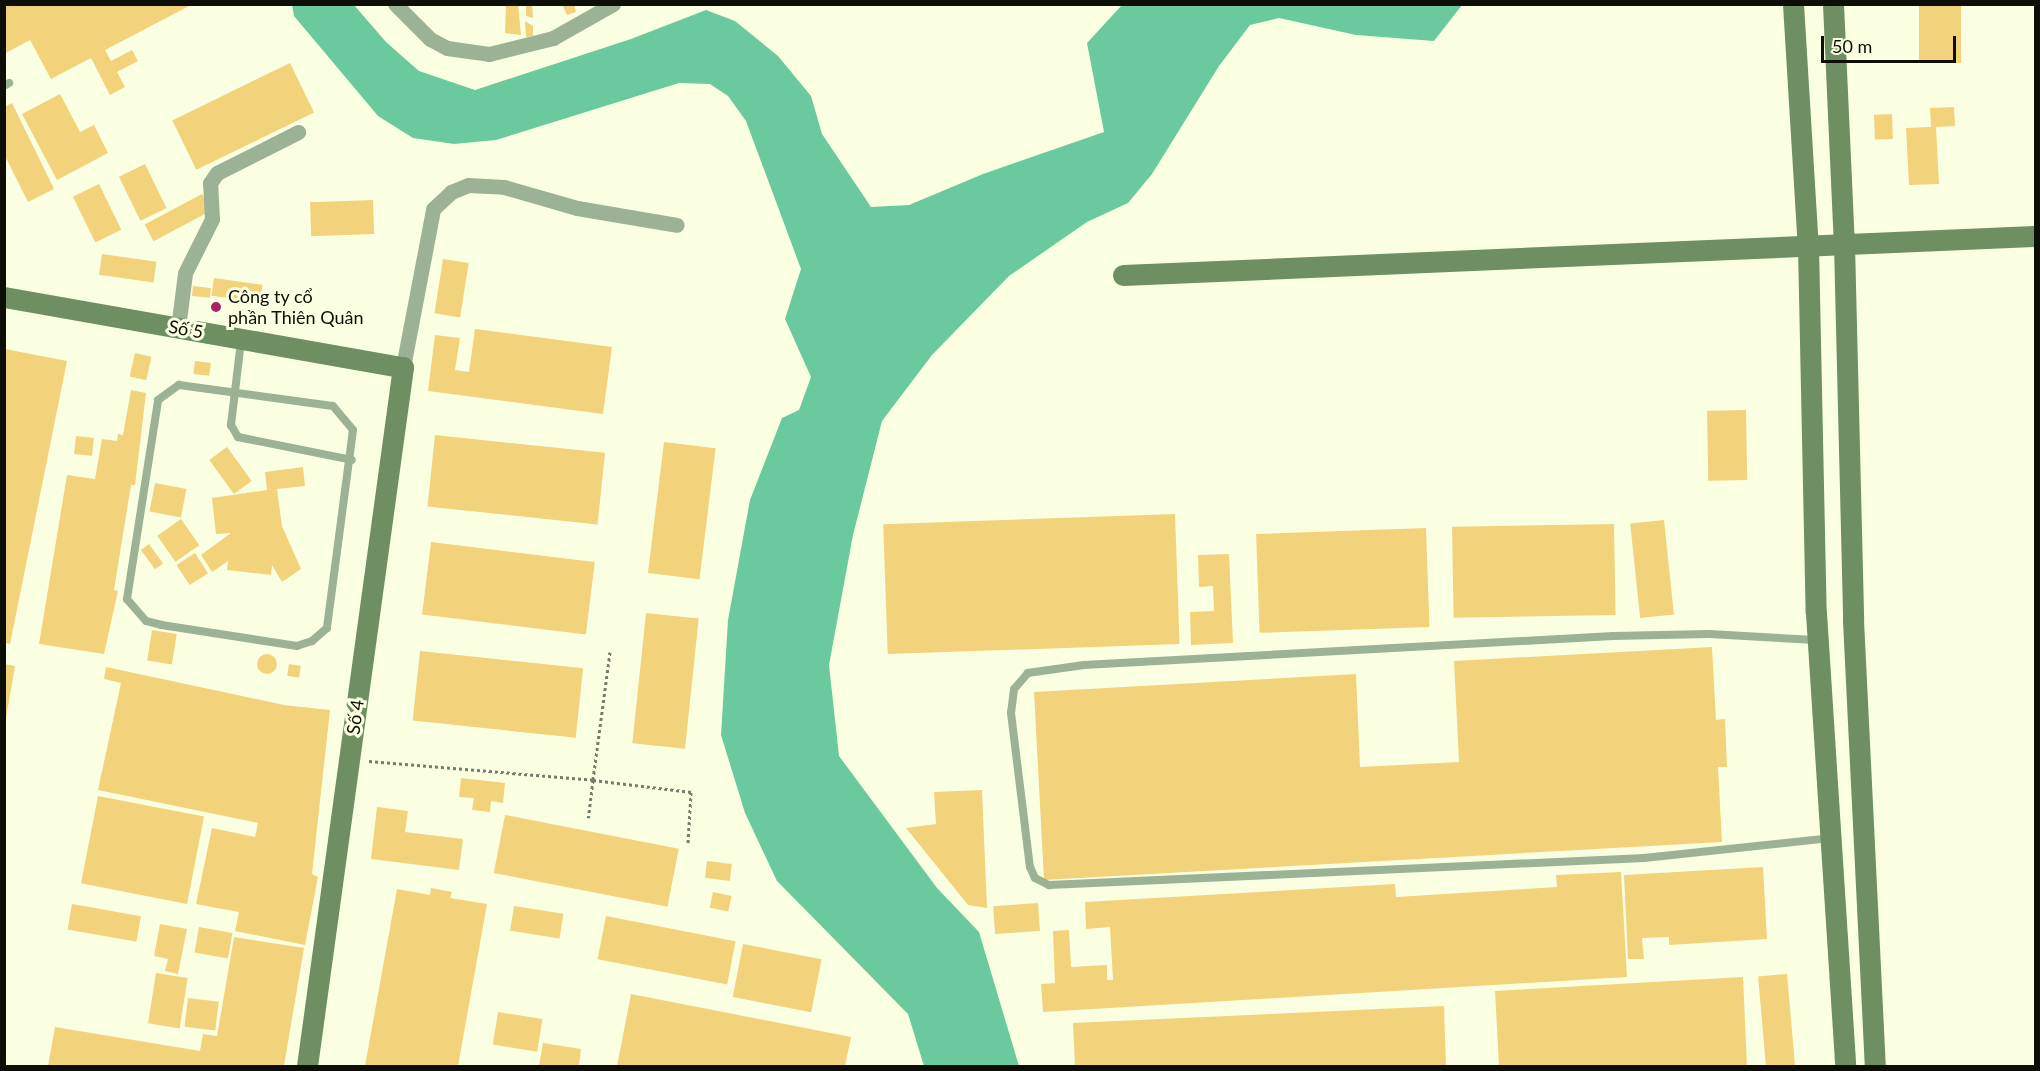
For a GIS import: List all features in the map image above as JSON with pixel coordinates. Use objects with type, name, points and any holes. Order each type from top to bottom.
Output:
[{"type":"street","points":[[395,4],[430,39],[447,48],[489,54],[553,38],[613,4]]},
{"type":"street","points":[[1793,4],[1808,246],[1818,640],[1845,1066]]},
{"type":"street","points":[[1833,4],[1844,244],[1853,620],[1875,1066]]},
{"type":"street","points":[[178,328],[185,273],[212,219],[210,183],[217,173],[298,132]]},
{"type":"street","points":[[404,367],[433,209],[451,192],[468,185],[504,187],[578,208],[676,225]]},
{"type":"street","points":[[1123,275],[2036,236]]},
{"type":"street","name":"Số 5","points":[[4,297],[404,367]]},
{"type":"street","name":"Số 4","points":[[307,1066],[404,367]]},
{"type":"lane","points":[[241,339],[231,425],[238,437],[352,460]]},
{"type":"lane","points":[[179,385],[234,392],[333,406],[353,430],[352,460],[327,628],[312,640],[297,646],[146,621],[127,599],[158,400],[179,385]]},
{"type":"lane","points":[[1818,640],[1709,634],[1613,636],[1084,665],[1028,673],[1014,689],[1011,713],[1030,867],[1035,878],[1049,885],[1644,858],[1831,838]]},
{"type":"path","points":[[588,818],[610,652]]},
{"type":"path","points":[[349,760],[593,780],[691,792],[688,843]]},
{"type":"shaded area","points":[[292,5],[354,5],[386,42],[419,71],[475,90],[631,39],[706,10],[735,21],[778,56],[811,96],[822,134],[871,207],[909,205],[983,174],[1104,132],[1087,43],[1122,5],[1462,5],[1434,41],[1356,35],[1279,18],[1250,25],[1219,66],[1152,174],[1128,203],[1087,222],[1009,276],[932,355],[882,421],[853,535],[829,665],[839,756],[937,888],[979,932],[1019,1066],[924,1066],[908,1014],[777,881],[745,813],[721,735],[728,620],[750,500],[782,418],[799,410],[811,377],[785,319],[801,269],[746,121],[728,96],[710,84],[679,83],[496,140],[454,144],[413,138],[378,116],[294,16]]},
{"type":"building","points":[[4,4],[193,4],[105,50],[111,61],[132,50],[138,61],[117,72],[125,87],[110,95],[91,58],[51,79],[30,40],[4,54]]},
{"type":"building","points":[[506,4],[518,4],[521,35],[505,33]]},
{"type":"building","points":[[526,4],[532,4],[533,18],[526,16]]},
{"type":"building","points":[[562,4],[574,4],[576,12],[567,15]]},
{"type":"building","points":[[1919,4],[1961,4],[1961,63],[1919,63]]},
{"type":"building","points":[[525,21],[533,26],[533,36],[526,37]]},
{"type":"building","points":[[290,63],[314,112],[196,170],[172,120]]},
{"type":"building","points":[[60,94],[80,132],[94,125],[108,153],[57,180],[22,114]]},
{"type":"building","points":[[12,103],[54,189],[28,202],[4,154],[4,107]]},
{"type":"building","points":[[1954,107],[1955,126],[1936,127],[1939,184],[1909,185],[1906,128],[1931,127],[1930,108]]},
{"type":"building","points":[[1892,114],[1893,139],[1875,140],[1874,115]]},
{"type":"building","points":[[145,164],[166,208],[140,221],[119,177]]},
{"type":"building","points":[[99,184],[121,230],[95,243],[73,197]]},
{"type":"building","points":[[202,194],[211,211],[154,241],[145,225]]},
{"type":"building","points":[[373,200],[374,234],[311,236],[310,202]]},
{"type":"building","points":[[102,254],[156,262],[154,282],[99,275]]},
{"type":"building","points":[[443,259],[469,263],[460,317],[434,313]]},
{"type":"building","points":[[214,278],[263,285],[260,303],[211,296]]},
{"type":"building","points":[[193,286],[211,288],[210,298],[192,296]]},
{"type":"building","points":[[475,329],[612,347],[603,414],[428,391],[435,335],[460,338],[455,370],[469,372]]},
{"type":"building","points":[[5,349],[67,361],[10,644],[5,643]]},
{"type":"building","points":[[135,353],[152,357],[146,380],[130,376]]},
{"type":"building","points":[[195,361],[211,363],[209,376],[193,374]]},
{"type":"building","points":[[131,390],[146,393],[135,485],[131,485],[114,590],[118,591],[104,654],[39,644],[67,475],[95,479],[102,439],[117,441],[118,434],[123,435]]},
{"type":"building","points":[[1746,410],[1747,480],[1708,481],[1707,411]]},
{"type":"building","points":[[435,435],[605,453],[598,524],[427,507]]},
{"type":"building","points":[[76,436],[94,438],[92,456],[74,454]]},
{"type":"building","points":[[664,442],[716,448],[700,579],[648,573]]},
{"type":"building","points":[[227,447],[252,481],[234,494],[209,460]]},
{"type":"building","points":[[303,467],[305,486],[277,489],[282,526],[301,569],[282,582],[272,565],[271,575],[227,570],[228,561],[212,572],[201,555],[231,533],[216,534],[212,498],[267,490],[265,472]]},
{"type":"building","points":[[155,483],[186,489],[181,518],[149,511]]},
{"type":"building","points":[[1175,514],[1180,644],[888,654],[883,524]]},
{"type":"building","points":[[181,519],[199,545],[176,562],[157,536]]},
{"type":"building","points":[[1664,520],[1674,614],[1640,618],[1630,524]]},
{"type":"building","points":[[1614,524],[1616,615],[1454,618],[1452,527]]},
{"type":"building","points":[[1426,528],[1429,627],[1260,633],[1256,534]]},
{"type":"building","points":[[431,542],[595,562],[586,635],[422,614]]},
{"type":"building","points":[[149,544],[163,563],[155,569],[141,550]]},
{"type":"building","points":[[195,553],[208,573],[190,585],[177,565]]},
{"type":"building","points":[[1229,554],[1233,643],[1191,645],[1190,612],[1214,611],[1213,586],[1199,587],[1198,555]]},
{"type":"building","points":[[646,613],[699,619],[685,749],[632,743]]},
{"type":"building","points":[[152,630],[177,634],[172,665],[147,661]]},
{"type":"building","points":[[1712,647],[1716,720],[1725,719],[1727,767],[1718,767],[1722,842],[1044,880],[1034,692],[1356,674],[1360,767],[1459,762],[1454,661]]},
{"type":"building","points":[[420,651],[583,668],[576,738],[413,721]]},
{"type":"building","points":[[267,654],[274,657],[277,664],[274,671],[267,674],[260,671],[257,664],[260,657]]},
{"type":"building","points":[[4,664],[15,666],[6,718],[4,718]]},
{"type":"building","points":[[289,664],[301,666],[299,678],[287,676]]},
{"type":"building","points":[[106,667],[284,705],[330,710],[312,874],[318,877],[305,945],[235,931],[239,912],[196,904],[212,828],[255,837],[258,823],[98,790],[121,683],[104,679]]},
{"type":"building","points":[[461,778],[505,783],[503,803],[491,801],[490,812],[472,810],[474,798],[459,797]]},
{"type":"building","points":[[982,790],[987,908],[968,905],[906,828],[936,824],[934,792]]},
{"type":"building","points":[[98,796],[204,817],[187,904],[81,883]]},
{"type":"building","points":[[377,807],[408,811],[405,832],[463,839],[459,870],[371,859]]},
{"type":"building","points":[[505,815],[679,849],[667,907],[494,873]]},
{"type":"building","points":[[707,861],[732,864],[730,881],[705,878]]},
{"type":"building","points":[[1763,867],[1767,939],[1669,945],[1669,937],[1642,938],[1644,959],[1628,959],[1624,875]]},
{"type":"building","points":[[1621,872],[1627,977],[1043,1012],[1041,984],[1055,983],[1053,931],[1069,930],[1071,967],[1107,965],[1107,980],[1113,980],[1110,927],[1086,929],[1085,902],[1395,884],[1396,897],[1557,887],[1556,875]]},
{"type":"building","points":[[431,888],[452,892],[450,898],[487,904],[458,1066],[365,1066],[397,889],[430,895]]},
{"type":"building","points":[[713,892],[732,896],[728,912],[710,908]]},
{"type":"building","points":[[1038,903],[1040,931],[995,934],[993,906]]},
{"type":"building","points":[[72,904],[141,916],[136,942],[67,930]]},
{"type":"building","points":[[514,906],[563,914],[559,939],[510,931]]},
{"type":"building","points":[[606,916],[736,941],[727,984],[598,959]]},
{"type":"building","points":[[160,924],[187,929],[178,974],[165,971],[168,959],[154,956]]},
{"type":"building","points":[[199,927],[232,933],[228,959],[194,953]]},
{"type":"building","points":[[234,937],[304,948],[284,1066],[48,1066],[55,1027],[200,1051],[203,1034],[217,1036]]},
{"type":"building","points":[[743,944],[822,959],[811,1012],[733,997]]},
{"type":"building","points":[[156,973],[188,978],[180,1028],[148,1023]]},
{"type":"building","points":[[1787,974],[1795,1066],[1766,1066],[1758,977]]},
{"type":"building","points":[[1743,977],[1747,1066],[1499,1066],[1495,991]]},
{"type":"building","points":[[631,994],[851,1037],[845,1066],[617,1066]]},
{"type":"building","points":[[188,998],[219,1002],[215,1031],[184,1027]]},
{"type":"building","points":[[1444,1006],[1446,1066],[1075,1066],[1073,1023]]},
{"type":"building","points":[[498,1012],[542,1019],[537,1052],[493,1045]]},
{"type":"building","points":[[543,1043],[581,1049],[579,1066],[539,1066]]},
{"type":"place","name":"Công ty cổ phần Thiên Quân","points":[[216,307]]}]
